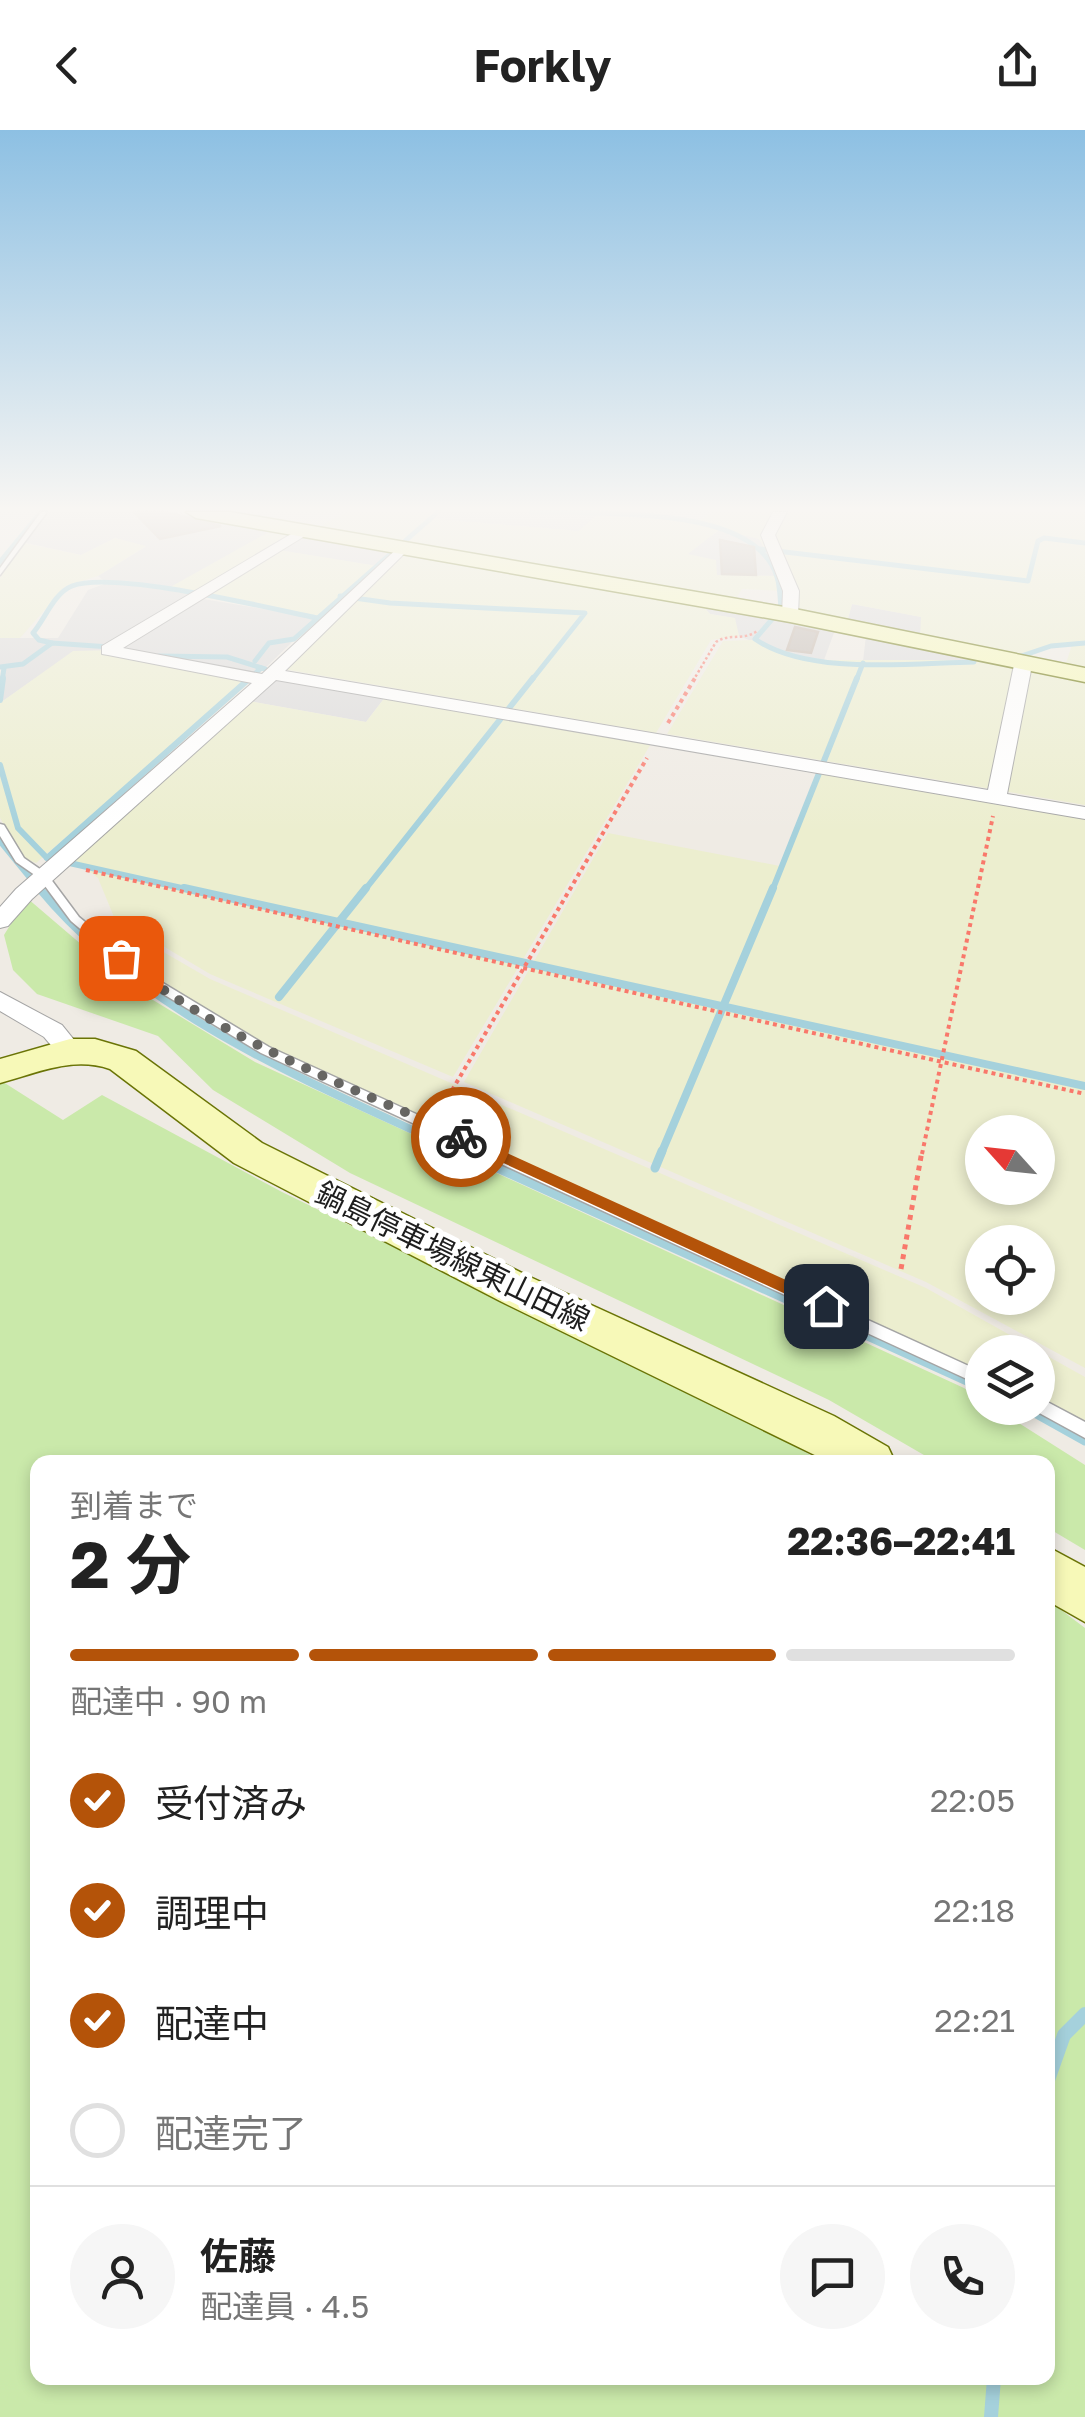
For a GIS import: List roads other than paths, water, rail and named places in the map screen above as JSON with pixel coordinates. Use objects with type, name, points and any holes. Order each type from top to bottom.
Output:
[{"type":"street","points":[[159,619],[112,648],[264,676],[660,736],[824,768],[997,794],[1085,814]]},
{"type":"street","points":[[0,921],[24,894],[328,619]]},
{"type":"street","points":[[806,619],[1023,666],[1085,675]]},
{"type":"street","points":[[997,794],[1023,666]]},
{"type":"street","points":[[0,1072],[57,1055],[53,1032],[2,997]]},
{"type":"street","name":"鍋島停車場線東山田線","points":[[57,1055],[95,1052],[122,1060],[248,1153],[515,1289],[817,1431],[859,1455]]},
{"type":"street","points":[[1055,1576],[1085,1597]]},
{"type":"lane","points":[[0,827],[20,860],[56,866],[75,919],[144,976],[265,1050],[965,1371]]},
{"type":"lane","points":[[1055,1414],[1085,1431]]},
{"type":"waterway","points":[[43,619],[33,633],[39,640],[52,643]]},
{"type":"waterway","points":[[255,661],[269,643],[294,639],[317,619]]},
{"type":"waterway","points":[[531,681],[580,619]]},
{"type":"waterway","points":[[773,619],[755,639],[777,651],[803,658],[862,665]]},
{"type":"waterway","points":[[0,667],[23,664],[52,643]]},
{"type":"waterway","points":[[52,643],[110,647]]},
{"type":"waterway","points":[[1016,658],[1051,646],[1085,643]]},
{"type":"waterway","points":[[159,656],[227,657],[265,669]]},
{"type":"waterway","points":[[862,665],[974,662]]},
{"type":"waterway","points":[[856,681],[862,665]]},
{"type":"waterway","points":[[2,681],[4,668]]},
{"type":"waterway","points":[[247,681],[261,668]]},
{"type":"waterway","points":[[0,700],[3,678]]},
{"type":"waterway","points":[[47,858],[250,678]]},
{"type":"waterway","points":[[364,891],[533,678]]},
{"type":"waterway","points":[[772,891],[857,678]]},
{"type":"waterway","points":[[0,765],[18,828],[47,858]]},
{"type":"waterway","points":[[0,841],[41,891]]},
{"type":"waterway","points":[[47,858],[195,891]]},
{"type":"waterway","points":[[39,888],[82,934],[130,975],[182,1011],[293,1074],[465,1154]]},
{"type":"waterway","points":[[184,888],[339,922]]},
{"type":"waterway","points":[[339,922],[366,888]]},
{"type":"waterway","points":[[723,1006],[773,888]]},
{"type":"waterway","points":[[279,997],[339,922]]},
{"type":"waterway","points":[[339,922],[723,1006]]},
{"type":"waterway","points":[[661,1154],[723,1006]]},
{"type":"waterway","points":[[723,1006],[1085,1086]]},
{"type":"waterway","points":[[460,1151],[965,1380]]},
{"type":"waterway","points":[[655,1168],[662,1151]]},
{"type":"waterway","points":[[1055,1424],[1085,1441]]},
{"type":"waterway","points":[[1055,2060],[1064,2035],[1085,2014]]},
{"type":"waterway","points":[[991,2417],[993,2385]]}]
